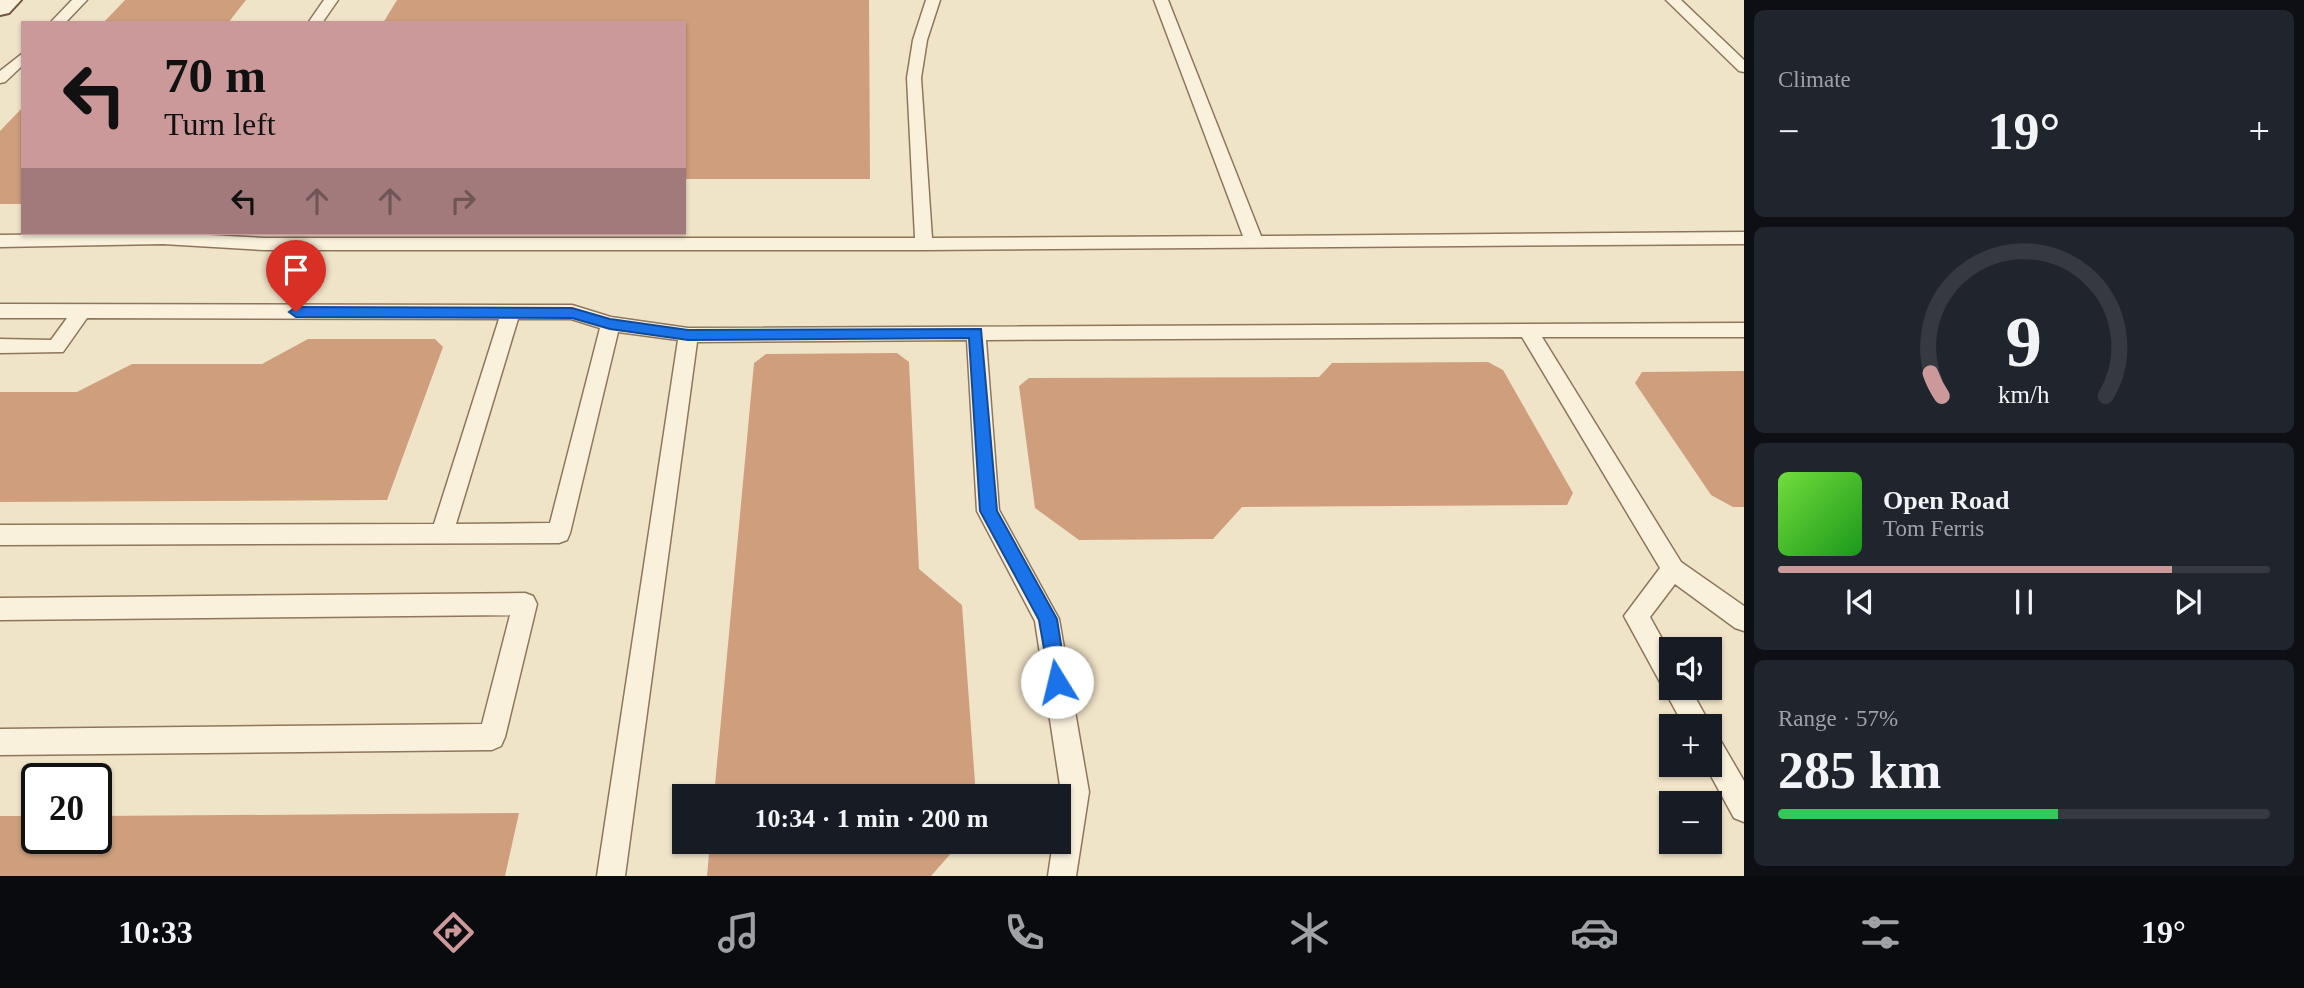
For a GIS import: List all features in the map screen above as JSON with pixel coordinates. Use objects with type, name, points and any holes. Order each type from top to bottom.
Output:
[{"type":"main road","points":[[0,8],[9,0]]},
{"type":"lane","points":[[59,21],[80,0]]},
{"type":"lane","points":[[316,21],[331,0]]},
{"type":"lane","points":[[924,244],[914,78],[920,40],[933,0]]},
{"type":"lane","points":[[1161,0],[1254,241]]},
{"type":"lane","points":[[1673,0],[1744,68]]},
{"type":"lane","points":[[0,79],[21,59]]},
{"type":"lane","points":[[0,241],[165,235],[264,244],[924,244],[1744,238]]},
{"type":"lane","points":[[0,311],[572,313],[610,324],[688,335],[1744,330]]},
{"type":"lane","points":[[0,346],[56,347],[82,311]]},
{"type":"lane","points":[[442,534],[511,312]]},
{"type":"lane","points":[[0,534],[559,533],[610,324]]},
{"type":"lane","points":[[1528,330],[1672,569],[1744,621]]},
{"type":"lane","points":[[976,333],[988,511],[1048,619],[1075,792],[1062,876]]},
{"type":"lane","points":[[611,876],[688,335]]},
{"type":"lane","points":[[1659,657],[1636,616],[1672,569]]},
{"type":"lane","points":[[0,609],[525,604],[492,737],[0,741]]},
{"type":"lane","points":[[1722,768],[1744,807]]},
{"type":"building","points":[[125,0],[246,0],[230,21],[105,21]]},
{"type":"building","points":[[397,0],[869,0],[870,179],[686,179],[686,21],[384,21]]},
{"type":"building","points":[[21,109],[21,204],[0,204],[0,131]]},
{"type":"building","points":[[308,339],[435,339],[443,347],[387,500],[0,502],[0,392],[77,392],[132,364],[262,364]]},
{"type":"building","points":[[897,353],[909,362],[919,569],[962,605],[975,784],[715,784],[754,363],[766,354]]},
{"type":"building","points":[[1488,362],[1503,370],[1573,493],[1567,505],[1242,507],[1213,539],[1079,540],[1035,508],[1019,386],[1029,378],[1319,377],[1332,363]]},
{"type":"building","points":[[1744,371],[1744,507],[1733,507],[1711,495],[1635,383],[1642,372]]},
{"type":"building","points":[[519,813],[505,876],[0,876],[0,816],[21,816],[21,854],[112,854],[112,816]]},
{"type":"building","points":[[709,854],[950,854],[931,876],[707,876]]},
{"type":"route","points":[[296,312],[572,313],[610,324],[688,335],[976,333],[988,511],[1048,619],[1057,682]]}]
